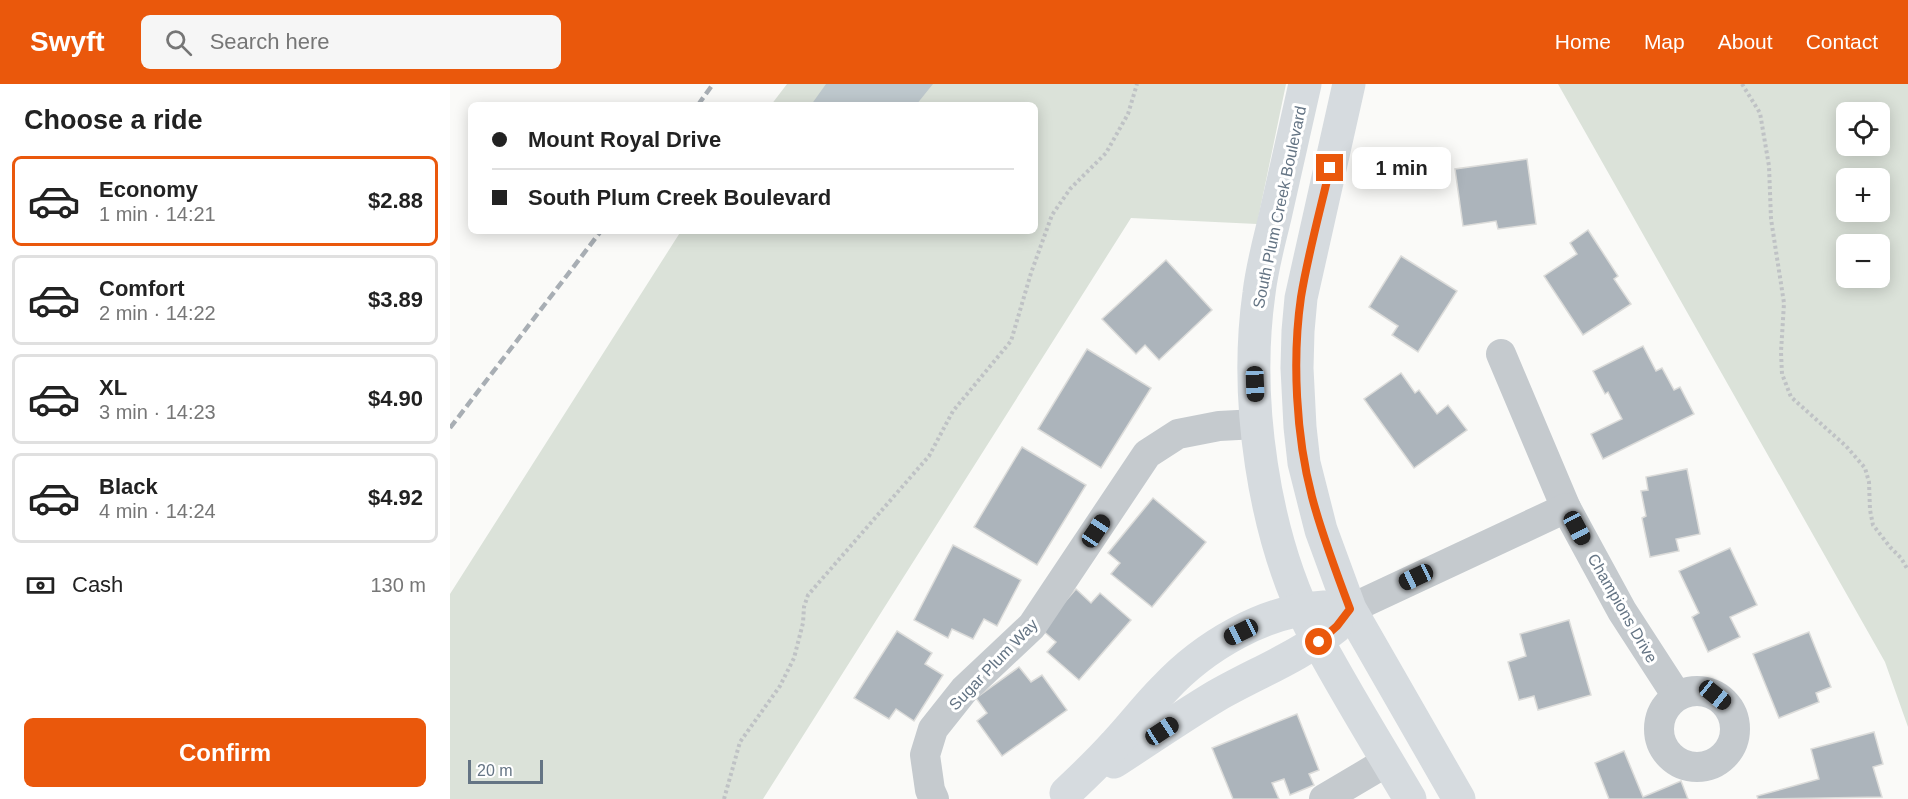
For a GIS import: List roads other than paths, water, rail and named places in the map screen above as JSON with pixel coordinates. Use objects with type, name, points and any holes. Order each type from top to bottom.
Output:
[{"type":"street","name":"South Plum Creek Boulevard","points":[[1305,84],[1258,292],[1255,368],[1257,424],[1271,518],[1302,608],[1319,642],[1410,799]]},
{"type":"street","points":[[1349,84],[1306,268],[1298,331],[1300,427],[1306,474],[1321,530],[1350,609],[1459,799]]},
{"type":"street","name":"Champions Drive","points":[[1501,354],[1566,508],[1622,611],[1677,696]]},
{"type":"street","name":"Sugar Plum Way","points":[[934,799],[930,790],[925,755],[933,729],[964,690],[1032,626],[1147,454],[1178,434],[1219,426],[1257,424]]},
{"type":"street","points":[[1065,797],[1216,696],[1319,642],[1337,626],[1350,609],[1566,508]]},
{"type":"street","points":[[1065,797],[1115,745],[1164,688],[1197,659],[1226,639],[1270,618],[1302,608],[1350,609]]},
{"type":"street","points":[[1324,799],[1388,762]]},
{"type":"railway","points":[[700,102],[713,84]]},
{"type":"railway","points":[[450,428],[599,234]]}]
